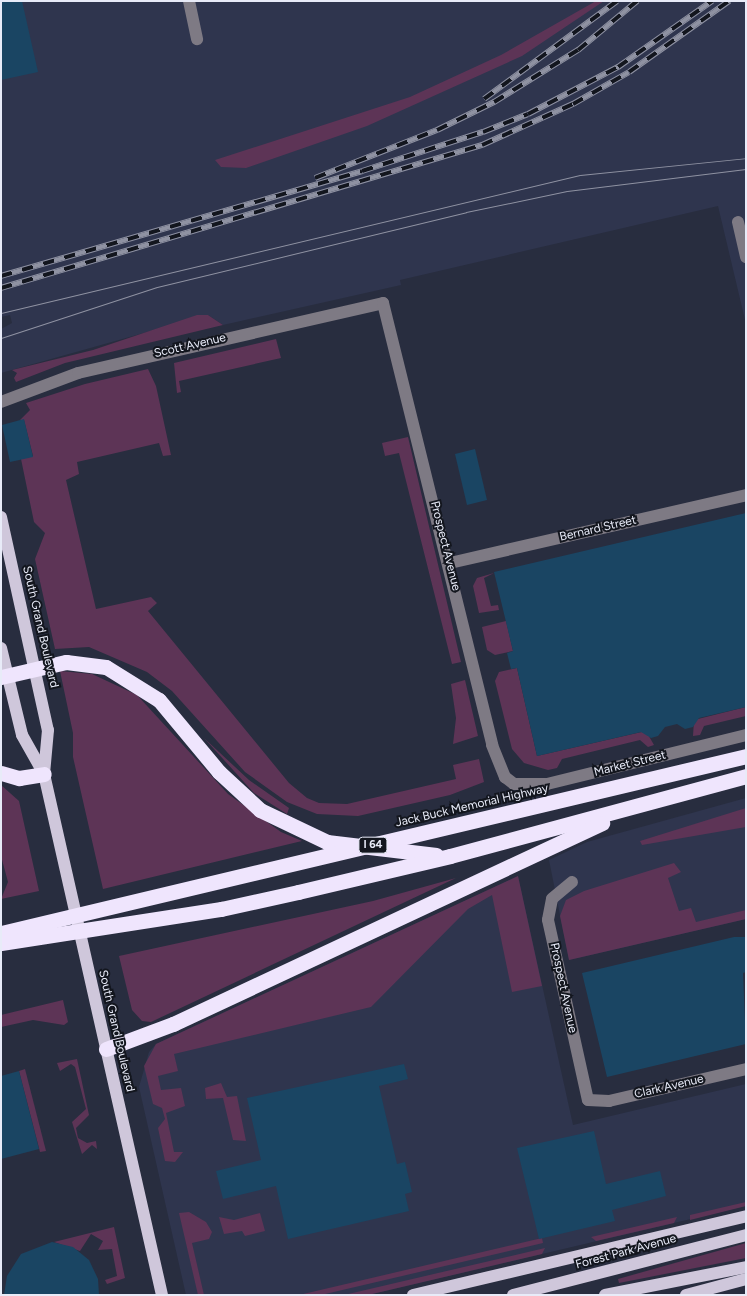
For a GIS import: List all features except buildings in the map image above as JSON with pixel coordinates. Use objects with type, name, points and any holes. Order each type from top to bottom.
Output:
[{"type":"highway","points":[[1,677],[66,662],[106,667],[159,700],[233,787],[279,821],[340,845],[450,856]]},
{"type":"highway","name":"Jack Buck Memorial Highway","points":[[1,933],[746,756]]},
{"type":"highway","points":[[106,1049],[200,1011],[463,886],[746,763]]},
{"type":"highway","points":[[1,773],[19,778],[44,774]]},
{"type":"highway","name":"I 64","points":[[1,943],[221,909],[450,856],[746,776]]},
{"type":"main road","name":"South Grand Boulevard","points":[[2,519],[48,730],[44,774]]},
{"type":"main road","name":"South Grand Boulevard","points":[[2,650],[22,735],[44,774],[162,1295]]},
{"type":"main road","points":[[413,1295],[746,1216]]},
{"type":"main road","name":"Forest Park Avenue","points":[[513,1295],[746,1235]]},
{"type":"main road","points":[[605,1295],[746,1268]]},
{"type":"main road","points":[[686,1295],[746,1279]]},
{"type":"street","points":[[189,1],[197,39]]},
{"type":"street","points":[[738,222],[746,257]]},
{"type":"street","name":"Scott Avenue","points":[[1,402],[78,373],[383,303]]},
{"type":"street","name":"Prospect Avenue","points":[[383,303],[450,564],[496,760],[505,778],[514,784]]},
{"type":"street","name":"Bernard Street","points":[[450,564],[746,495]]},
{"type":"street","name":"Market Street","points":[[514,784],[547,784],[746,735]]},
{"type":"street","name":"Prospect Avenue","points":[[572,882],[552,900],[548,920],[591,1103]]},
{"type":"street","name":"Clark Avenue","points":[[591,1103],[746,1069]]},
{"type":"shaded area","points":[[1,1],[746,1],[746,324],[718,206],[400,280],[401,285],[223,325],[208,315],[1,373],[1,329],[12,323],[10,315],[1,317]]},
{"type":"shaded area","points":[[596,1],[604,1],[522,56],[367,126],[246,168],[221,167],[215,160],[410,97],[501,55]]},
{"type":"shaded area","points":[[197,315],[208,315],[223,325],[65,363],[16,382],[14,378],[17,373],[12,370],[93,350]]},
{"type":"shaded area","points":[[276,339],[281,358],[179,381],[181,392],[177,393],[174,363]]},
{"type":"shaded area","points":[[148,369],[156,386],[171,455],[163,456],[159,443],[77,462],[79,474],[66,480],[96,609],[151,597],[157,603],[148,611],[289,783],[307,798],[319,803],[347,804],[456,779],[453,765],[479,759],[484,782],[450,795],[358,816],[317,814],[287,802],[245,772],[172,691],[147,672],[89,647],[55,649],[35,559],[45,533],[34,522],[21,459],[33,456],[24,420],[20,420],[30,410],[26,403],[85,384]]},
{"type":"shaded area","points":[[408,437],[461,662],[452,664],[399,453],[385,456],[382,443]]},
{"type":"shaded area","points":[[494,573],[484,578],[491,606],[498,605],[499,610],[479,613],[473,586],[477,578]]},
{"type":"shaded area","points":[[506,621],[513,651],[495,655],[487,650],[482,627]]},
{"type":"shaded area","points":[[517,668],[537,756],[646,731],[654,745],[648,747],[640,740],[562,759],[557,768],[548,770],[524,763],[512,749],[495,681],[499,672]]},
{"type":"shaded area","points":[[60,671],[92,674],[137,695],[228,794],[281,832],[302,841],[103,889],[73,757],[73,733]]},
{"type":"shaded area","points":[[465,680],[478,736],[453,744],[456,718],[451,684]]},
{"type":"shaded area","points":[[746,707],[746,716],[704,726],[700,735],[693,736],[694,720]]},
{"type":"shaded area","points":[[204,738],[249,780],[289,808],[287,814],[254,793]]},
{"type":"shaded area","points":[[1,785],[19,801],[39,891],[1,899],[8,882],[1,856]]},
{"type":"shaded area","points":[[746,798],[746,919],[569,960],[549,860],[587,842]]},
{"type":"shaded area","points":[[746,808],[746,827],[642,845],[640,841]]},
{"type":"shaded area","points":[[674,863],[681,872],[668,878],[679,911],[691,908],[696,922],[746,910],[746,919],[569,960],[560,916],[566,900],[584,891]]},
{"type":"shaded area","points":[[518,876],[573,1125],[746,1084],[746,1206],[368,1295],[186,1295],[139,1087],[149,1052],[156,1044]]},
{"type":"shaded area","points":[[518,876],[542,986],[512,992],[492,895],[468,909],[371,1007],[174,1054],[178,1071],[158,1076],[161,1090],[181,1088],[185,1106],[166,1113],[174,1152],[183,1152],[175,1162],[165,1161],[158,1128],[165,1119],[162,1108],[153,1104],[144,1066],[156,1044]]},
{"type":"shaded area","points":[[456,878],[151,1022],[142,1021],[132,1010],[119,956],[373,901]]},
{"type":"shaded area","points":[[63,1000],[68,1022],[64,1025],[33,1020],[1,1027],[1,1015]]},
{"type":"shaded area","points":[[77,1059],[89,1115],[76,1128],[78,1138],[87,1143],[96,1141],[97,1149],[92,1145],[82,1154],[72,1122],[86,1109],[75,1067],[71,1064],[60,1071],[57,1063]]},
{"type":"shaded area","points":[[25,1069],[46,1151],[40,1152],[19,1071]]},
{"type":"shaded area","points":[[221,1083],[227,1097],[237,1096],[246,1141],[233,1140],[223,1098],[206,1099],[205,1088]]},
{"type":"shaded area","points":[[746,1202],[746,1206],[690,1220],[690,1215]]},
{"type":"shaded area","points":[[189,1212],[206,1222],[212,1232],[209,1239],[192,1243],[204,1295],[198,1295],[179,1213]]},
{"type":"shaded area","points":[[260,1213],[265,1231],[245,1236],[242,1231],[224,1234],[219,1217],[234,1220]]},
{"type":"shaded area","points":[[677,1217],[674,1223],[596,1241],[591,1237]]},
{"type":"shaded area","points":[[114,1227],[125,1278],[107,1284],[105,1280],[117,1276],[112,1249],[98,1250],[103,1241],[91,1234],[80,1251],[54,1242]]},
{"type":"shaded area","points":[[542,1238],[543,1243],[321,1295],[299,1295]]},
{"type":"shaded area","points":[[746,1243],[746,1258],[619,1283],[618,1279]]},
{"type":"shaded area","points":[[545,1248],[542,1254],[368,1295],[344,1295]]},
{"type":"tram line","points":[[1,313],[580,175],[746,158]]},
{"type":"tram line","points":[[1,338],[157,287],[466,212],[567,191],[746,169]]},
{"type":"railway","points":[[484,99],[617,1]]},
{"type":"railway","points":[[315,178],[437,130],[494,102],[578,50],[637,1]]},
{"type":"railway","points":[[1,276],[362,171],[483,132],[528,114],[618,67],[712,1]]},
{"type":"railway","points":[[1,288],[482,145],[573,104],[629,72],[729,1]]}]
